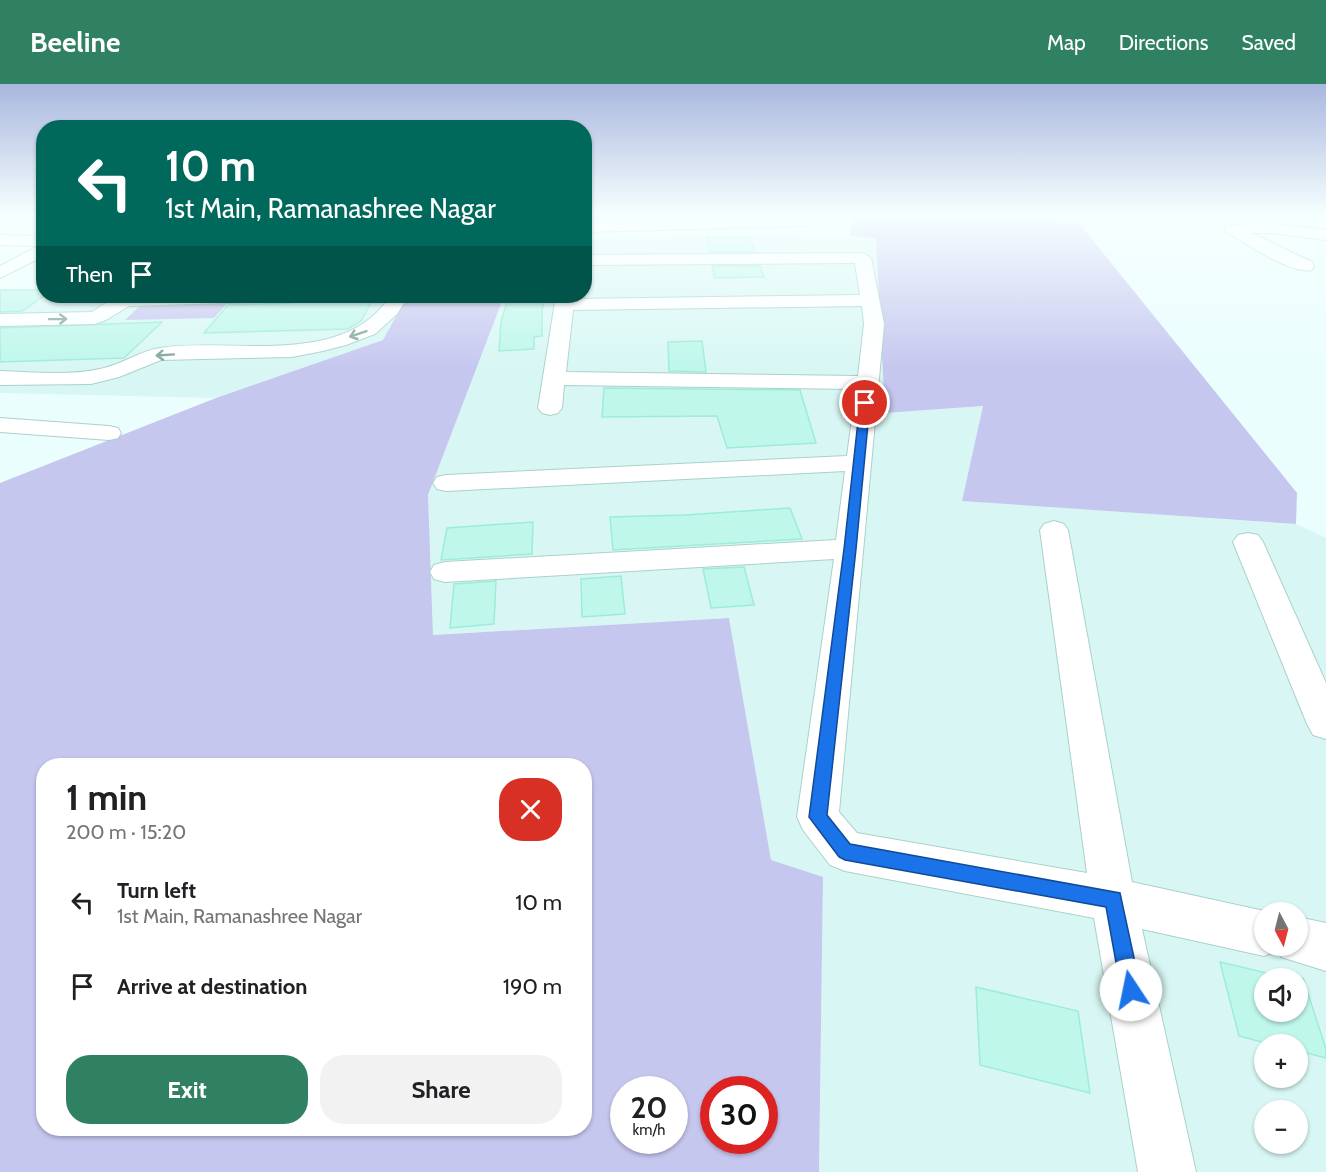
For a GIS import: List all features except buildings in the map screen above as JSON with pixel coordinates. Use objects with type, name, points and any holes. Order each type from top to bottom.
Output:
[{"type":"street","points":[[864,267],[874,324],[818,817],[845,851],[1113,900],[1254,931]]},
{"type":"street","points":[[2,272],[33,272]]},
{"type":"street","points":[[592,300],[870,300]]},
{"type":"street","points":[[0,320],[94,318],[104,315],[118,303]]},
{"type":"street","points":[[0,378],[88,377],[106,374],[148,356],[161,354],[292,351],[309,348],[366,332],[393,303]]},
{"type":"street","points":[[550,408],[565,303]]},
{"type":"street","points":[[554,378],[867,383]]},
{"type":"street","points":[[0,426],[109,433]]},
{"type":"street","points":[[446,483],[859,462]]},
{"type":"street","points":[[1054,530],[1113,900],[1167,1172]]},
{"type":"street","points":[[1248,542],[1326,724]]},
{"type":"street","points":[[445,572],[850,549]]},
{"type":"street","points":[[1308,942],[1326,947]]},
{"type":"shaded area","points":[[592,267],[878,267],[885,413],[983,406],[963,501],[1296,524],[1326,538],[1326,1172],[819,1172],[823,878],[771,860],[729,618],[433,635],[428,495],[501,303],[592,303]]},
{"type":"shaded area","points":[[877,267],[1114,267],[1297,493],[1296,524],[962,501],[983,406],[885,413]]},
{"type":"shaded area","points":[[0,302],[403,303],[383,340],[216,398],[0,393]]},
{"type":"shaded area","points":[[143,303],[227,303],[214,318],[125,320]]},
{"type":"shaded area","points":[[403,303],[501,303],[428,495],[433,635],[729,618],[771,860],[823,877],[819,1172],[0,1172],[0,483],[216,398],[383,340]]},
{"type":"route","points":[[865,403],[818,817],[845,851],[1113,900],[1131,990]]}]
